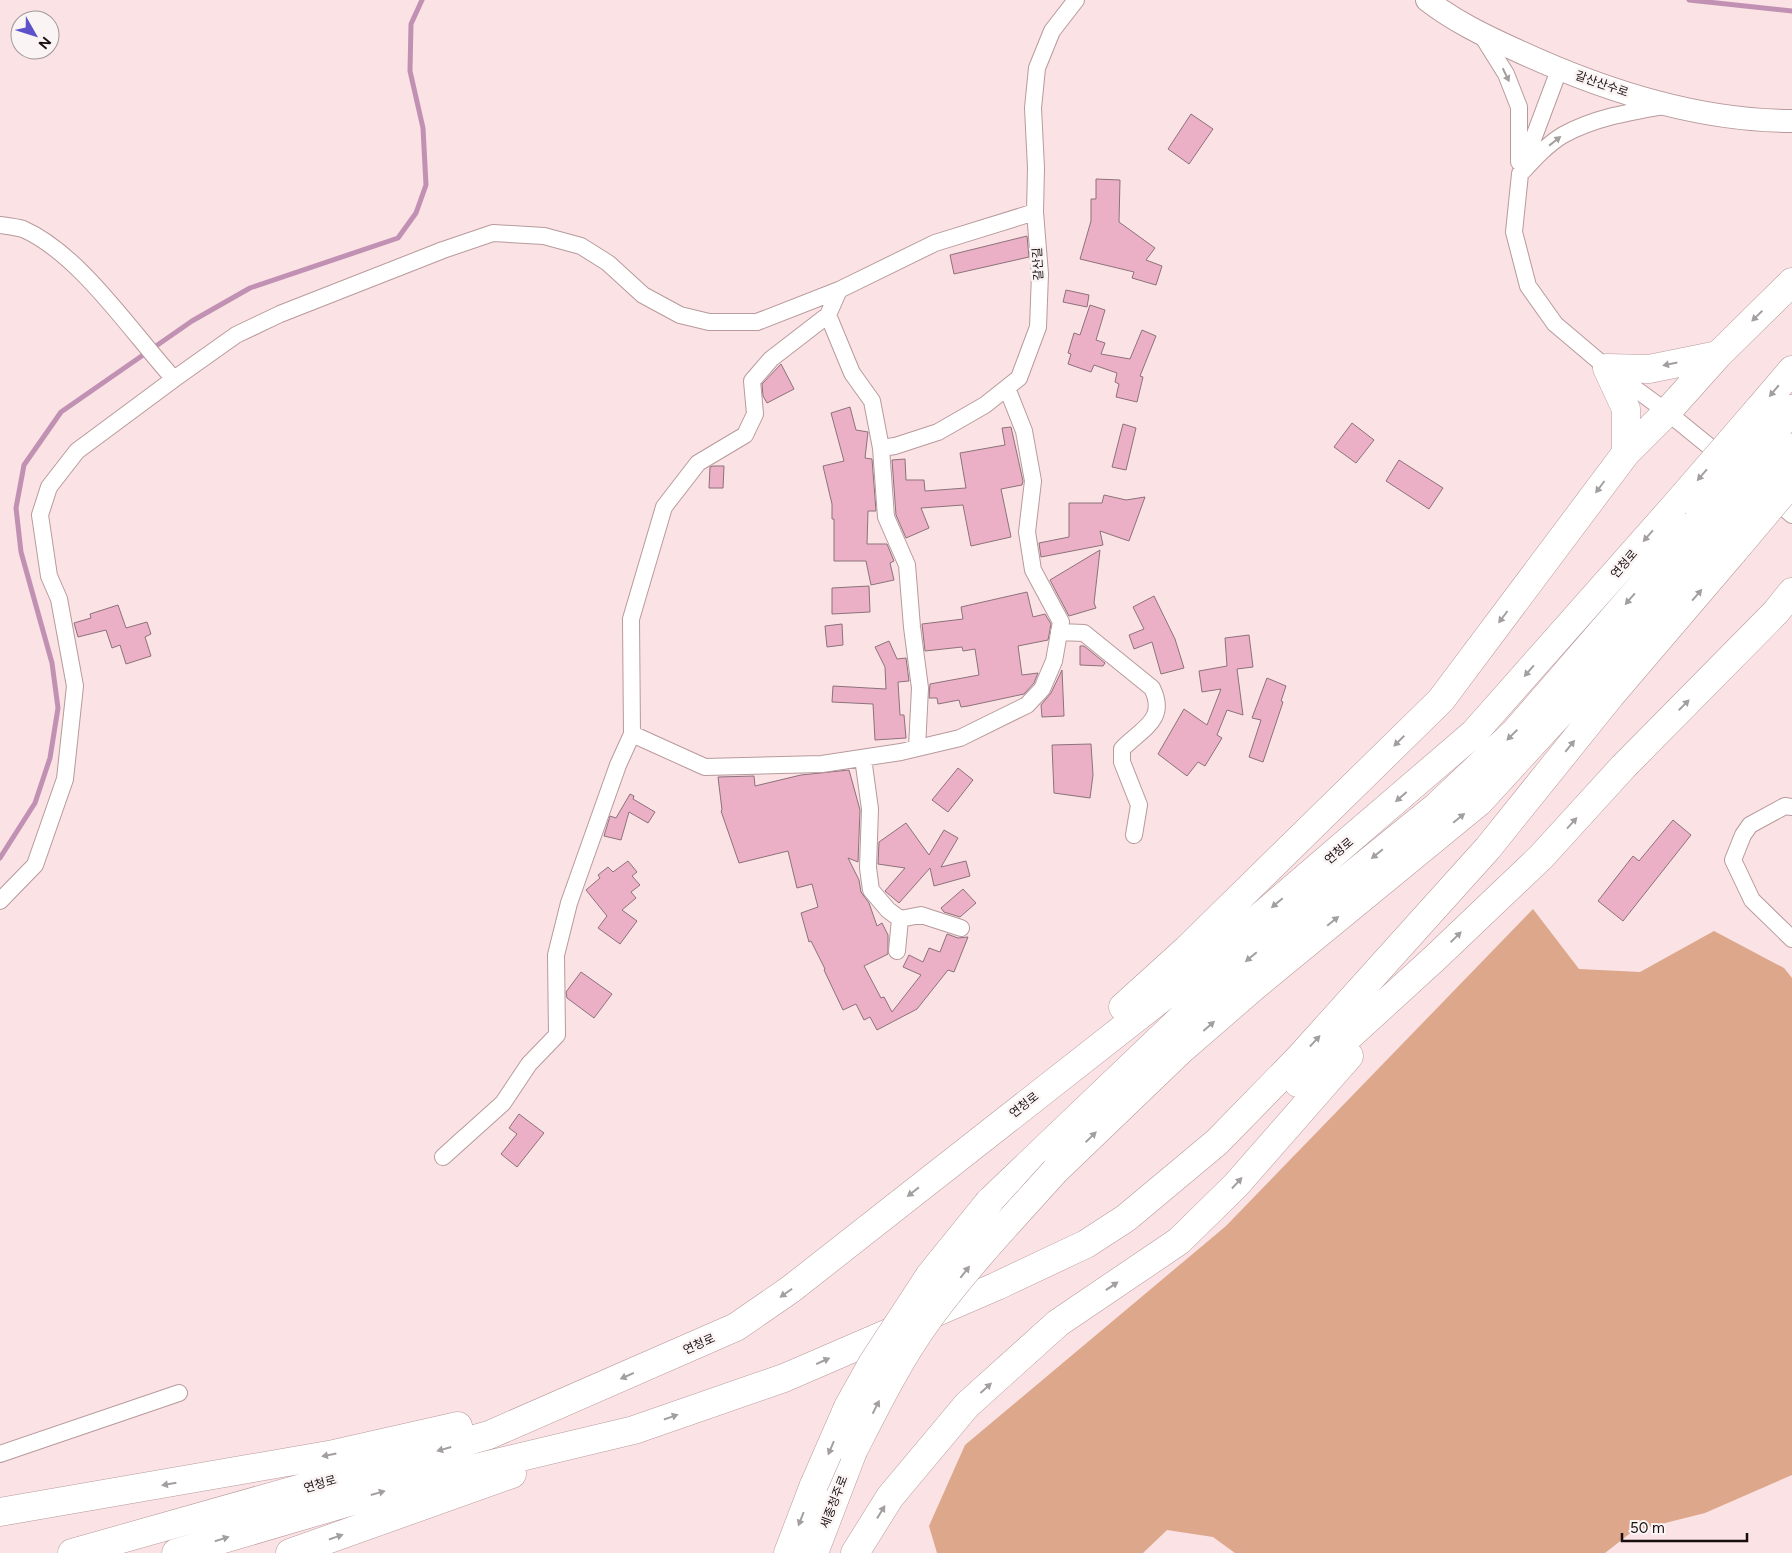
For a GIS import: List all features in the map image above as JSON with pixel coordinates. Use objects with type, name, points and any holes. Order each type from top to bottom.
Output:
[{"type":"highway","points":[[952,1162],[1187,949],[1441,700],[1626,453],[1667,412],[1718,355],[1792,282]]},
{"type":"highway","points":[[1626,453],[1626,409],[1607,368],[1649,369],[1718,355]]},
{"type":"highway","name":"연청로","points":[[72,1553],[489,1435],[597,1390],[736,1327],[792,1289],[1205,964],[1474,733],[1680,500],[1780,424],[1792,370]]},
{"type":"highway","points":[[1704,529],[1780,424]]},
{"type":"highway","name":"연청로","points":[[176,1553],[417,1482],[634,1430],[784,1378],[1086,1244],[1126,1218],[1217,1142],[1365,987],[1488,848],[1611,695],[1792,482]]},
{"type":"highway","name":"연청로","points":[[814,1485],[848,1407],[872,1364],[930,1275],[990,1202],[1214,987],[1437,806],[1515,732],[1704,529]]},
{"type":"highway","name":"세종청주로","points":[[814,1553],[854,1451],[888,1383],[928,1320],[972,1262],[1055,1171],[1181,1050],[1256,985],[1479,802],[1567,706],[1704,529]]},
{"type":"highway","points":[[1126,1218],[1213,1158],[1436,957],[1541,856],[1623,767],[1787,604]]},
{"type":"highway","points":[[855,1553],[890,1497],[967,1405],[1058,1323],[1179,1241],[1242,1178],[1436,957]]},
{"type":"highway","points":[[0,1512],[120,1493],[334,1454],[451,1428],[597,1390]]},
{"type":"highway","points":[[290,1553],[634,1430]]},
{"type":"highway","name":"세종청주로","points":[[788,1553],[814,1485]]},
{"type":"main road","name":"갈산산수로","points":[[1427,0],[1481,34],[1559,70],[1664,106],[1769,121],[1792,121]]},
{"type":"street","name":"갈산길","points":[[881,448],[895,446],[938,432],[985,405],[1019,378],[1038,327],[1040,274],[1035,212],[1036,168],[1033,108],[1038,68],[1052,31],[1076,0]]},
{"type":"street","points":[[1481,34],[1506,74],[1519,108],[1520,174],[1514,232],[1528,286],[1555,324],[1607,368],[1667,412],[1792,515]]},
{"type":"street","points":[[1520,174],[1559,70]]},
{"type":"street","points":[[1520,174],[1562,136],[1588,124],[1628,112],[1664,106]]},
{"type":"street","points":[[0,901],[35,864],[65,779],[75,686],[59,599],[49,576],[40,515],[49,487],[77,450],[171,376],[236,335],[280,314],[443,250],[493,234],[544,236],[581,246],[608,263],[643,295],[680,314],[709,322],[757,322],[838,290],[935,243],[1035,212]]},
{"type":"street","points":[[0,225],[22,229],[68,260],[171,376]]},
{"type":"street","points":[[465,1137],[443,1157],[503,1103],[529,1064],[557,1035],[556,955],[569,903],[618,765],[632,734],[630,619],[664,506],[698,462],[745,435],[755,414],[752,381],[771,359],[828,315],[838,290]]},
{"type":"street","points":[[828,315],[852,374],[872,401],[881,448],[886,517],[907,565],[912,627],[920,688],[917,748]]},
{"type":"street","points":[[632,734],[704,767],[822,764],[917,748],[960,738],[1027,705],[1042,689],[1054,661],[1061,622],[1033,570],[1028,532],[1033,481],[1024,431],[1007,388]]},
{"type":"street","points":[[1059,632],[1084,633],[1152,688],[1158,699],[1156,715],[1149,726],[1122,749],[1122,762],[1139,805],[1134,835]]},
{"type":"street","points":[[863,758],[870,809],[868,868],[870,890],[888,910],[900,919],[921,915],[961,928]]},
{"type":"street","points":[[1792,807],[1785,806],[1750,825],[1733,860],[1752,900],[1792,939]]},
{"type":"street","points":[[897,951],[900,919]]},
{"type":"street","points":[[0,1454],[179,1393]]},
{"type":"shaded area","points":[[1533,909],[1579,969],[1640,972],[1714,931],[1784,968],[1792,978],[1792,1475],[1705,1513],[1633,1531],[1605,1553],[1235,1553],[1213,1537],[1167,1530],[1143,1553],[937,1553],[929,1526],[965,1445],[1226,1226]]},
{"type":"building","points":[[1191,114],[1213,129],[1189,164],[1168,149]]},
{"type":"building","points":[[1096,179],[1120,180],[1119,222],[1155,248],[1146,260],[1162,266],[1156,285],[1132,278],[1134,272],[1080,259],[1091,221],[1091,199],[1096,199]]},
{"type":"building","points":[[1027,236],[1029,257],[954,274],[950,255]]},
{"type":"building","points":[[1066,290],[1089,295],[1087,307],[1063,302]]},
{"type":"building","points":[[1090,305],[1105,310],[1096,340],[1105,343],[1101,354],[1130,359],[1142,330],[1156,336],[1140,376],[1143,377],[1137,402],[1116,397],[1119,384],[1115,382],[1117,373],[1094,365],[1091,372],[1068,364],[1071,354],[1068,353],[1074,333],[1080,335]]},
{"type":"building","points":[[781,364],[794,389],[767,403],[763,396],[762,384]]},
{"type":"building","points":[[850,407],[856,430],[868,432],[865,458],[872,459],[876,511],[868,511],[867,544],[887,544],[894,561],[890,563],[894,580],[871,585],[866,561],[834,561],[834,519],[832,519],[832,504],[823,466],[844,461],[831,413]]},
{"type":"building","points":[[1352,423],[1374,440],[1356,463],[1334,447]]},
{"type":"building","points":[[1123,424],[1136,428],[1126,470],[1112,467]]},
{"type":"building","points":[[1011,427],[1023,481],[1022,485],[1001,489],[1011,537],[971,546],[963,505],[921,508],[929,528],[906,538],[896,515],[892,460],[905,459],[906,480],[924,480],[925,491],[966,488],[960,453],[1005,445],[1002,428]]},
{"type":"building","points":[[1399,460],[1443,488],[1429,509],[1386,481]]},
{"type":"building","points":[[724,466],[723,488],[709,488],[710,467]]},
{"type":"building","points":[[1104,495],[1126,500],[1145,497],[1129,541],[1100,531],[1103,545],[1041,557],[1039,543],[1069,537],[1069,503],[1102,503]]},
{"type":"building","points":[[1100,550],[1094,603],[1096,608],[1069,616],[1050,580]]},
{"type":"building","points":[[869,586],[870,612],[832,614],[832,588]]},
{"type":"building","points":[[1027,592],[1033,617],[1045,614],[1051,624],[1048,640],[1018,646],[1022,675],[1038,673],[1034,683],[1024,694],[961,707],[959,700],[938,704],[937,698],[929,698],[930,684],[979,675],[975,649],[963,651],[962,647],[925,651],[922,624],[963,619],[961,607]]},
{"type":"building","points":[[1154,596],[1175,639],[1184,668],[1161,674],[1152,642],[1134,649],[1129,635],[1144,629],[1133,607]]},
{"type":"building","points":[[118,605],[126,628],[147,622],[151,634],[145,637],[151,656],[126,664],[120,645],[112,648],[106,630],[78,637],[74,623],[91,618],[90,614]]},
{"type":"building","points":[[842,624],[843,645],[827,647],[825,626]]},
{"type":"building","points":[[1249,635],[1253,667],[1237,669],[1243,715],[1227,710],[1217,735],[1222,738],[1205,766],[1198,762],[1187,776],[1158,754],[1184,709],[1207,725],[1221,689],[1202,692],[1199,671],[1227,666],[1225,638]]},
{"type":"building","points":[[889,641],[897,659],[906,658],[909,681],[898,682],[900,715],[904,715],[906,738],[875,740],[873,704],[832,702],[833,686],[886,689],[885,667],[875,647]]},
{"type":"building","points":[[1080,646],[1084,646],[1105,663],[1103,666],[1080,665]]},
{"type":"building","points":[[1062,670],[1064,716],[1042,717],[1041,705],[1051,693]]},
{"type":"building","points":[[1267,678],[1286,686],[1281,701],[1283,702],[1263,762],[1249,757],[1261,720],[1252,718]]},
{"type":"building","points":[[1091,744],[1093,775],[1090,798],[1054,793],[1052,745]]},
{"type":"building","points":[[958,768],[973,780],[948,812],[932,800]]},
{"type":"building","points":[[849,770],[860,810],[858,862],[848,858],[859,880],[861,892],[869,903],[877,926],[882,923],[888,935],[888,954],[864,966],[881,998],[884,997],[892,1012],[921,975],[903,967],[909,955],[923,962],[929,948],[940,952],[947,934],[958,938],[968,937],[954,972],[948,970],[917,1009],[877,1030],[870,1017],[864,1020],[856,1004],[843,1010],[811,941],[809,942],[801,913],[818,907],[812,884],[797,888],[788,851],[739,863],[721,811],[718,777],[754,776],[755,786],[801,775]]},
{"type":"building","points":[[630,794],[634,796],[633,799],[655,812],[648,823],[629,812],[621,840],[604,836],[610,816],[616,818]]},
{"type":"building","points":[[1673,820],[1691,835],[1623,921],[1598,901],[1633,856],[1639,861]]},
{"type":"building","points":[[906,823],[929,855],[944,830],[958,838],[941,867],[966,861],[970,876],[934,886],[930,868],[899,903],[885,891],[905,868],[878,864],[879,842]]},
{"type":"building","points":[[628,861],[637,872],[632,876],[640,885],[631,892],[636,898],[622,910],[637,921],[620,944],[598,928],[607,916],[586,890],[600,878],[598,875],[608,867],[613,872]]},
{"type":"building","points":[[963,889],[976,903],[960,917],[944,912],[941,908]]},
{"type":"building","points":[[581,972],[612,994],[594,1018],[567,998],[566,992]]},
{"type":"building","points":[[519,1114],[544,1133],[517,1167],[501,1154],[517,1134],[509,1128]]},
{"type":"waterway","points":[[0,858],[35,803],[50,758],[58,708],[52,663],[21,552],[16,508],[24,465],[61,412],[192,321],[250,288],[398,238],[416,213],[426,185],[423,128],[410,71],[411,24],[422,0]]},
{"type":"waterway","points":[[1689,0],[1792,11]]}]
